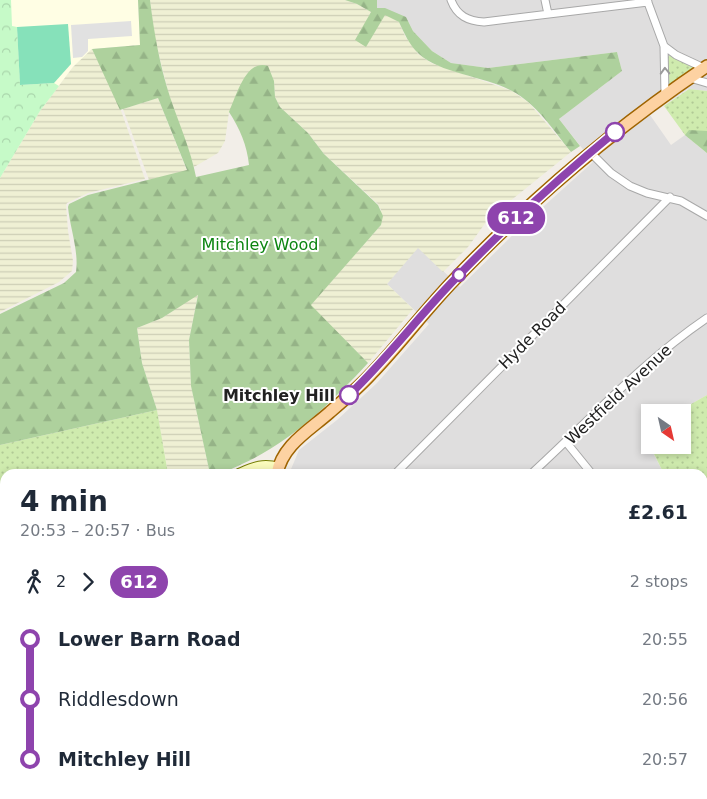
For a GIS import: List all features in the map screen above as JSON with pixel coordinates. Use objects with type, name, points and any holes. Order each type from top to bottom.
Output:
[{"type":"main road","points":[[279,469],[283,456],[293,443],[371,374],[454,280],[512,222],[590,152],[705,67]]},
{"type":"street","points":[[451,0],[455,9],[463,18],[474,22],[647,1],[664,46],[666,95]]},
{"type":"street","points":[[545,0],[548,14]]},
{"type":"street","points":[[664,46],[676,55],[705,67]]},
{"type":"street","points":[[690,78],[707,83]]},
{"type":"street","points":[[590,152],[611,173],[630,186],[647,193],[670,197],[707,216]]},
{"type":"street","name":"Hyde Road","points":[[400,469],[670,197]]},
{"type":"street","name":"Westfield Avenue","points":[[536,469],[649,362],[707,318]]},
{"type":"street","points":[[566,442],[588,469]]},
{"type":"street","points":[[251,469],[269,464],[275,469]]},
{"type":"shaded area","points":[[0,0],[138,0],[140,45],[92,49],[73,67],[40,111],[0,178]]},
{"type":"shaded area","points":[[150,0],[345,0],[371,12],[356,40],[366,46],[385,14],[399,22],[405,36],[418,54],[431,63],[512,91],[529,103],[571,152],[489,218],[468,247],[443,272],[418,248],[387,284],[413,309],[368,363],[310,305],[381,225],[381,210],[378,204],[324,154],[308,133],[280,107],[275,97],[274,81],[229,112],[225,141],[218,153],[194,167],[169,95],[154,35]]},
{"type":"shaded area","points":[[377,0],[707,0],[707,91],[688,89],[650,115],[671,145],[685,135],[707,153],[707,395],[691,404],[641,404],[641,454],[654,454],[661,469],[291,469],[299,450],[337,420],[377,383],[429,324],[387,284],[418,247],[460,287],[524,224],[593,162],[559,119],[622,71],[617,52],[488,68],[451,63],[432,51],[413,31],[406,17],[377,8]]},
{"type":"shaded area","points":[[131,21],[132,36],[88,39],[88,51],[82,57],[73,58],[71,25]]},
{"type":"shaded area","points":[[92,49],[118,102],[145,179],[88,193],[67,203],[68,231],[73,261],[72,271],[59,282],[0,312],[0,178],[40,111],[73,67]]},
{"type":"shaded area","points":[[158,98],[187,171],[149,180],[123,109]]},
{"type":"shaded area","points":[[198,294],[189,340],[191,386],[209,469],[167,469],[157,410],[142,363],[137,328],[162,318]]},
{"type":"green space","points":[[0,0],[11,0],[12,26],[17,27],[20,85],[54,83],[59,86],[40,111],[0,178]]},
{"type":"green space","name":"Mitchley Wood","points":[[138,0],[150,0],[155,37],[163,73],[196,177],[249,165],[242,137],[229,112],[248,73],[260,65],[268,66],[274,81],[275,97],[280,107],[308,133],[324,154],[378,205],[383,216],[381,225],[311,305],[368,363],[340,392],[294,433],[260,455],[232,469],[209,469],[191,386],[189,340],[198,295],[162,318],[137,328],[142,363],[157,410],[0,445],[0,314],[64,283],[76,272],[77,264],[69,204],[88,195],[187,170],[158,98],[120,110],[92,49],[140,45]]},
{"type":"green space","points":[[345,0],[377,0],[377,8],[385,8],[406,17],[413,31],[432,51],[451,63],[488,68],[617,52],[622,71],[559,119],[580,146],[571,152],[537,110],[521,96],[502,86],[438,66],[428,60],[413,47],[399,22],[385,15],[366,47],[355,40],[371,12]]},
{"type":"green space","points":[[68,24],[71,64],[54,83],[20,85],[17,27]]},
{"type":"green space","points":[[670,55],[693,66],[694,69],[670,85],[668,84],[667,57]]},
{"type":"green space","points":[[689,89],[707,91],[707,153],[685,135],[664,106]]},
{"type":"green space","points":[[689,130],[707,131],[707,153],[685,135]]},
{"type":"green space","points":[[707,395],[707,469],[662,469],[654,454],[691,454],[691,404]]},
{"type":"green space","points":[[157,410],[167,469],[0,469],[0,445]]},
{"type":"bus line","name":"612","points":[[349,395],[371,374],[454,280],[512,222],[615,132]]},
{"type":"place","name":"Mitchley Hill","points":[[349,395]]}]
